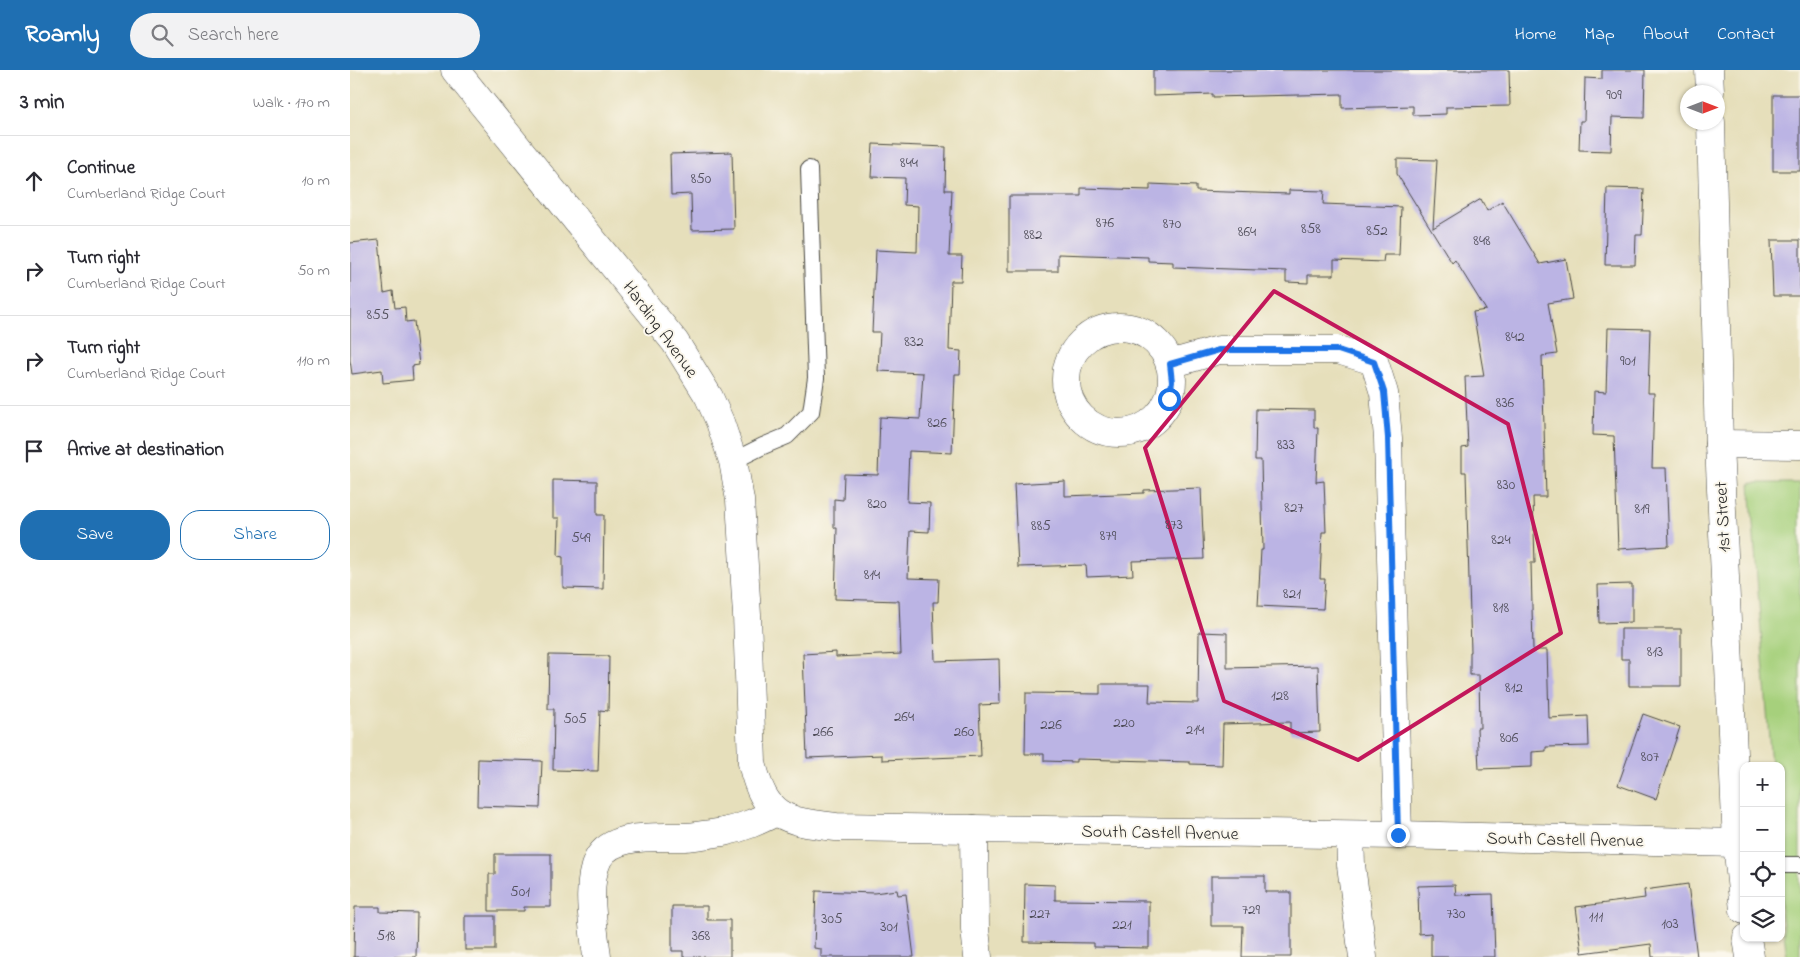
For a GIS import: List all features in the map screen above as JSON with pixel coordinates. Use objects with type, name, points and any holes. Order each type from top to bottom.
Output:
[{"type":"street","name":"Harding Avenue","points":[[456,70],[675,342],[709,397],[720,422],[733,461],[740,500],[745,561],[752,763],[756,781],[764,799],[776,812]]},
{"type":"street","points":[[1710,70],[1710,85]]},
{"type":"street","name":"1st Street","points":[[1711,130],[1719,444],[1739,858],[1743,897]]},
{"type":"street","points":[[1170,364],[1219,350],[1338,350],[1374,362],[1384,392],[1388,438],[1398,835]]},
{"type":"street","points":[[1719,444],[1800,445]]},
{"type":"street","points":[[597,957],[592,908],[592,881],[598,860],[608,846],[626,839],[688,837],[725,831],[750,825],[776,812]]},
{"type":"street","name":"South Castell Avenue","points":[[776,812],[802,823],[836,827],[1398,835],[1739,858]]},
{"type":"street","points":[[974,828],[975,929],[978,957]]},
{"type":"street","points":[[1350,835],[1351,865],[1363,957]]},
{"type":"street","points":[[1748,942],[1750,957]]},
{"type":"lane","points":[[733,461],[787,436],[811,412],[816,378],[809,169]]},
{"type":"lane","points":[[1785,865],[1800,865]]},
{"type":"highlighted area","points":[[1274,291],[1508,424],[1561,633],[1358,760],[1224,701],[1145,448]]},
{"type":"green space","points":[[1750,483],[1800,483],[1800,957],[1787,957],[1785,941],[1785,762],[1771,762]]},
{"type":"building","points":[[1153,70],[1509,70],[1510,106],[1446,107],[1446,114],[1413,115],[1413,106],[1342,108],[1342,94],[1213,97],[1213,94],[1153,96]]},
{"type":"building","points":[[1602,70],[1645,70],[1644,118],[1612,117],[1611,151],[1579,150],[1580,121],[1584,121],[1585,78],[1602,79]]},
{"type":"building","points":[[1773,95],[1800,95],[1800,171],[1773,171]]},
{"type":"building","points":[[873,144],[946,147],[945,190],[952,190],[949,256],[962,256],[961,281],[951,281],[949,350],[961,351],[960,374],[955,374],[952,453],[909,451],[907,502],[930,503],[929,532],[910,531],[908,578],[939,579],[938,602],[933,602],[935,661],[999,659],[1000,704],[979,705],[981,756],[882,760],[882,755],[807,758],[803,654],[836,652],[836,657],[901,654],[899,601],[835,599],[837,528],[834,528],[834,499],[843,500],[844,474],[878,475],[880,417],[920,419],[923,373],[878,371],[880,332],[872,332],[876,250],[917,252],[918,206],[904,205],[905,178],[871,177]]},
{"type":"building","points":[[732,152],[734,229],[692,230],[691,194],[671,195],[670,154]]},
{"type":"building","points":[[1397,159],[1437,160],[1433,228],[1481,199],[1487,211],[1502,201],[1540,264],[1566,259],[1573,299],[1548,303],[1557,354],[1542,356],[1546,497],[1533,497],[1535,563],[1531,563],[1533,650],[1547,650],[1549,718],[1588,716],[1589,746],[1546,747],[1546,751],[1532,752],[1532,767],[1479,769],[1477,728],[1480,728],[1479,675],[1470,675],[1466,472],[1462,472],[1462,448],[1468,447],[1465,377],[1484,376],[1473,312],[1486,310],[1455,260],[1452,263],[1397,174]]},
{"type":"building","points":[[1150,184],[1196,186],[1196,191],[1289,194],[1289,190],[1324,191],[1323,204],[1401,207],[1399,255],[1384,255],[1383,262],[1334,260],[1334,275],[1308,275],[1308,283],[1286,282],[1286,271],[1173,267],[1173,262],[1148,261],[1148,257],[1058,254],[1058,271],[1009,271],[1009,196],[1081,196],[1081,188],[1150,190]]},
{"type":"building","points":[[1607,188],[1644,189],[1642,235],[1636,235],[1635,265],[1605,265]]},
{"type":"building","points":[[379,240],[384,293],[393,291],[395,308],[405,307],[406,322],[414,321],[419,365],[412,366],[413,380],[383,383],[382,370],[352,374],[350,360],[350,243]]},
{"type":"building","points":[[1771,240],[1800,240],[1800,296],[1773,296]]},
{"type":"building","points":[[1608,328],[1650,329],[1648,393],[1654,393],[1652,468],[1666,468],[1669,546],[1618,549],[1614,436],[1593,435],[1594,391],[1606,392]]},
{"type":"building","points":[[1256,409],[1314,410],[1314,428],[1318,428],[1316,482],[1324,481],[1326,532],[1322,532],[1320,579],[1325,579],[1323,609],[1258,606],[1261,550],[1263,550],[1261,460],[1255,460]]},
{"type":"building","points":[[553,480],[597,481],[597,515],[604,515],[603,589],[563,588],[563,557],[558,556],[559,518],[553,518]]},
{"type":"building","points":[[1065,481],[1065,496],[1144,493],[1144,490],[1201,488],[1204,559],[1132,561],[1133,575],[1087,577],[1086,565],[1018,567],[1014,484]]},
{"type":"building","points":[[1632,584],[1632,622],[1599,623],[1598,585]]},
{"type":"building","points":[[1621,629],[1681,629],[1681,686],[1629,686],[1629,659],[1621,659]]},
{"type":"building","points":[[1199,632],[1227,633],[1227,668],[1318,666],[1320,732],[1290,733],[1290,722],[1223,724],[1222,765],[1190,764],[1190,762],[1076,759],[1076,762],[1044,761],[1044,754],[1025,754],[1026,693],[1100,694],[1100,684],[1150,684],[1149,702],[1198,703]]},
{"type":"building","points":[[549,655],[609,656],[608,711],[600,710],[598,771],[553,770],[554,709],[548,709]]},
{"type":"building","points":[[1643,714],[1680,727],[1656,799],[1618,785]]},
{"type":"building","points":[[478,759],[542,761],[540,808],[477,806]]},
{"type":"building","points":[[495,854],[551,854],[551,907],[524,907],[524,911],[489,911],[489,874],[495,874]]},
{"type":"building","points":[[1211,876],[1265,876],[1265,892],[1291,892],[1291,957],[1242,957],[1243,926],[1211,926]]},
{"type":"building","points":[[1025,884],[1055,885],[1055,900],[1149,901],[1149,948],[1094,947],[1094,943],[1024,942]]},
{"type":"building","points":[[1688,884],[1697,957],[1652,957],[1651,944],[1582,953],[1576,907],[1645,898],[1644,890]]},
{"type":"building","points":[[1455,885],[1456,895],[1493,894],[1495,957],[1431,957],[1431,933],[1419,934],[1418,886]]},
{"type":"building","points":[[897,890],[898,895],[906,894],[914,957],[821,957],[821,949],[814,948],[816,891],[874,893]]},
{"type":"building","points":[[672,906],[707,906],[707,920],[730,920],[730,957],[683,957],[683,951],[672,951]]},
{"type":"building","points":[[355,907],[380,907],[380,912],[417,913],[416,957],[354,957]]},
{"type":"building","points":[[465,916],[495,916],[495,950],[465,950]]},
{"type":"route","points":[[1169,399],[1172,382],[1170,364],[1219,350],[1338,350],[1374,362],[1384,392],[1388,438],[1398,835]]}]
